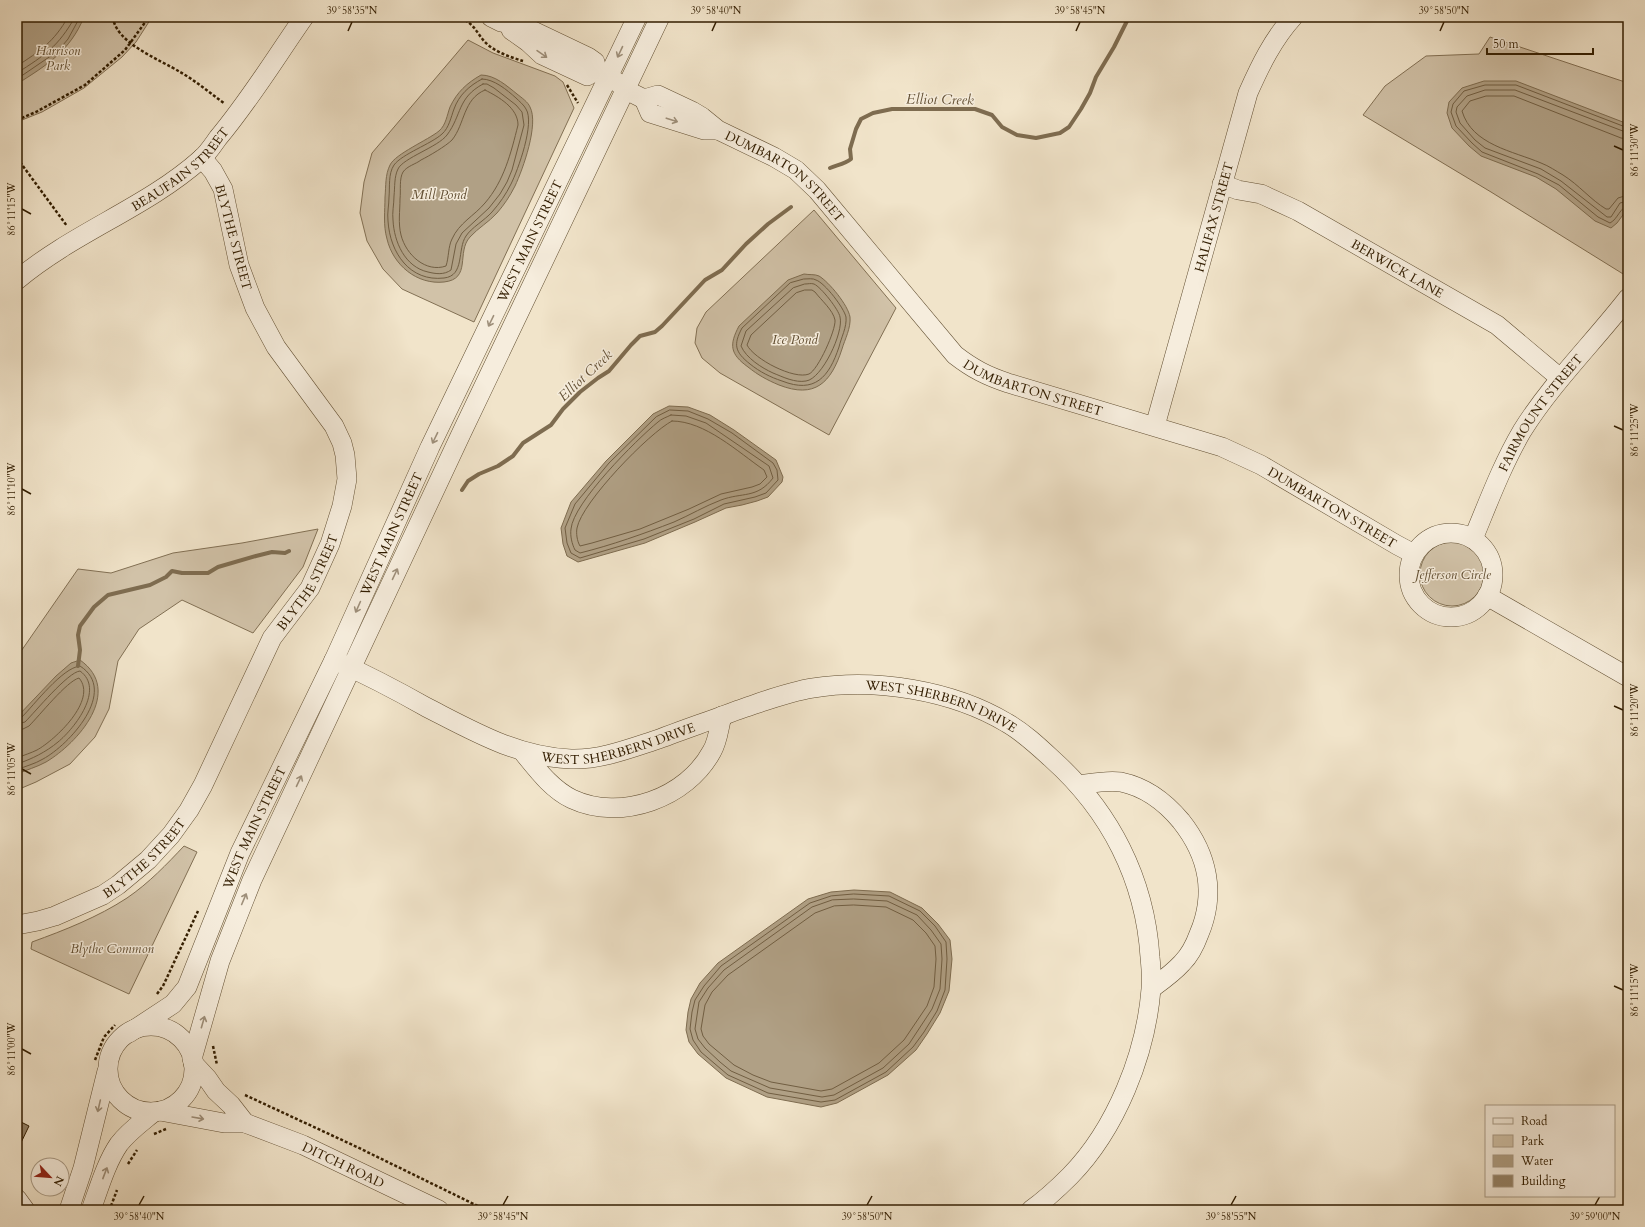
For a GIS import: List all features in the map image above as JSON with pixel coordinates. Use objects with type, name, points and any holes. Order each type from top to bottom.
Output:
[{"type":"street","name":"BEAUFAIN STREET","points":[[17,280],[56,251],[152,194],[202,158],[241,109],[304,17]]},
{"type":"street","name":"WEST MAIN STREET","points":[[193,1061],[220,961],[241,905],[464,427],[612,80],[637,17]]},
{"type":"street","name":"WEST MAIN STREET","points":[[124,1027],[166,1009],[176,1002],[185,992],[230,876],[334,660],[430,447],[612,80],[660,17]]},
{"type":"street","name":"HALIFAX STREET","points":[[1155,426],[1248,93],[1259,68],[1273,44],[1294,17]]},
{"type":"street","points":[[496,19],[549,59],[587,76],[612,80]]},
{"type":"street","name":"DUMBARTON STREET","points":[[612,80],[644,99],[650,112],[704,130],[718,130],[786,164],[810,182],[939,337],[955,355],[972,368],[989,377],[1222,447],[1261,465],[1397,546],[1414,554]]},
{"type":"street","name":"BLYTHE STREET","points":[[17,925],[55,916],[102,895],[123,881],[148,860],[171,835],[189,810],[203,785],[272,638],[310,588],[330,544],[344,500],[347,468],[342,443],[334,426],[276,347],[255,308],[240,266],[223,190],[213,171],[202,158]]},
{"type":"street","name":"BERWICK LANE","points":[[1222,184],[1238,190],[1261,194],[1298,211],[1497,325],[1560,378]]},
{"type":"street","name":"FAIRMOUNT STREET","points":[[1473,539],[1505,463],[1522,432],[1560,378],[1627,300]]},
{"type":"street","points":[[1448,533],[1460,534],[1473,539],[1485,551],[1491,562],[1493,574],[1491,588],[1487,596],[1481,604],[1470,612],[1457,617],[1438,615],[1428,610],[1416,599],[1412,590],[1409,574],[1410,564],[1414,554],[1426,541],[1435,536],[1448,533]]},
{"type":"street","points":[[1487,596],[1628,677]]},
{"type":"street","name":"WEST SHERBERN DRIVE","points":[[334,660],[487,739],[510,748],[541,756],[573,759],[606,756],[767,700],[811,688],[852,684],[894,687],[933,693],[969,705],[1006,722],[1036,743],[1067,772],[1092,799],[1109,826],[1124,855],[1144,908],[1152,988],[1142,1040],[1134,1068],[1124,1095],[1110,1123],[1092,1150],[1071,1175],[1031,1210]]},
{"type":"street","points":[[522,751],[557,790],[573,799],[605,807],[624,807],[643,804],[659,798],[677,788],[693,776],[704,764],[713,750],[722,716]]},
{"type":"street","points":[[1079,785],[1105,781],[1122,782],[1142,789],[1159,800],[1175,814],[1191,834],[1199,849],[1208,888],[1208,908],[1203,925],[1194,946],[1183,962],[1170,976],[1152,988]]},
{"type":"street","points":[[69,1210],[84,1168],[101,1067],[118,1042],[124,1027],[136,1029],[152,1026],[167,1030],[181,1039],[190,1052],[193,1061],[193,1078],[188,1091],[173,1106],[157,1112],[126,1136],[116,1149],[91,1210]]},
{"type":"street","points":[[193,1061],[216,1092],[231,1105],[245,1123]]},
{"type":"street","points":[[101,1067],[116,1095],[126,1105],[140,1111],[157,1112]]},
{"type":"street","name":"DITCH ROAD","points":[[157,1112],[224,1124],[245,1123],[303,1145],[439,1210]]},
{"type":"path","points":[[113,17],[116,29],[132,43],[152,57],[181,72],[228,106]]},
{"type":"path","points":[[17,120],[36,112],[85,86],[120,56],[132,43],[149,17]]},
{"type":"path","points":[[17,158],[68,228]]},
{"type":"path","points":[[156,995],[163,986]]},
{"type":"path","points":[[101,1067],[104,1036],[124,1027]]},
{"type":"path","points":[[213,1044],[217,1066]]},
{"type":"path","points":[[243,1094],[357,1147],[486,1210]]},
{"type":"path","points":[[151,1135],[165,1130],[170,1130]]},
{"type":"path","points":[[126,1167],[138,1149]]},
{"type":"path","points":[[109,1210],[118,1188]]},
{"type":"green space","name":"Harrison Park","points":[[17,17],[152,17],[136,42],[122,57],[84,88],[42,112],[17,122]]},
{"type":"green space","points":[[1490,37],[1628,83],[1628,277],[1363,115],[1385,86],[1426,56],[1479,54]]},
{"type":"green space","points":[[468,40],[493,53],[555,76],[563,82],[574,108],[474,322],[402,289],[383,269],[367,241],[360,213],[364,182],[372,153]]},
{"type":"green space","points":[[814,210],[896,308],[829,435],[720,373],[702,358],[695,343],[697,328],[706,312]]},
{"type":"green space","points":[[318,529],[303,567],[253,633],[182,600],[139,629],[118,661],[109,709],[95,737],[70,764],[17,790],[17,657],[78,569],[111,573],[173,553],[242,543]]},
{"type":"green space","name":"Jefferson Circle","points":[[1446,542],[1458,542],[1475,551],[1482,562],[1484,574],[1482,586],[1475,597],[1458,606],[1446,606],[1434,601],[1425,592],[1420,580],[1420,568],[1425,556],[1434,547]]},
{"type":"green space","name":"Blythe Common","points":[[184,846],[197,852],[129,994],[31,949],[32,942],[81,923],[127,898],[150,880]]},
{"type":"water","points":[[17,17],[84,17],[72,39],[65,48],[48,63],[17,84]]},
{"type":"water","name":"Mill Pond","points":[[481,75],[486,75],[500,82],[529,105],[533,124],[526,158],[513,190],[507,200],[497,213],[473,234],[466,243],[461,270],[458,276],[453,280],[444,282],[425,280],[416,277],[401,265],[390,248],[385,223],[387,173],[390,165],[398,156],[434,135],[441,129],[445,123],[450,107],[459,92],[471,81]]},
{"type":"water","points":[[1484,81],[1516,81],[1628,124],[1628,208],[1617,223],[1611,228],[1595,221],[1556,189],[1536,177],[1481,156],[1452,128],[1447,113],[1449,102],[1462,88]]},
{"type":"water","name":"Ice Pond","points":[[804,274],[817,275],[828,283],[846,306],[849,312],[850,321],[849,329],[833,371],[820,385],[812,389],[802,390],[779,385],[755,372],[738,358],[733,349],[733,344],[739,326],[788,280]]},
{"type":"water","points":[[669,406],[688,407],[710,415],[734,430],[776,460],[783,477],[782,482],[768,497],[726,508],[645,543],[578,562],[567,556],[563,544],[561,528],[571,502],[606,461],[653,414]]},
{"type":"water","points":[[80,660],[92,673],[98,686],[97,701],[92,716],[71,742],[58,753],[43,764],[17,774],[17,717],[56,676],[71,663]]},
{"type":"water","points":[[854,890],[890,892],[922,908],[938,924],[950,940],[952,959],[949,991],[940,1013],[927,1034],[916,1050],[888,1075],[837,1103],[821,1107],[767,1097],[726,1078],[698,1054],[689,1042],[686,1030],[688,1012],[691,999],[700,983],[718,963],[808,899],[831,892]]},
{"type":"building","points":[[17,1120],[29,1126],[17,1151]]},
{"type":"waterway","name":"Elliot Creek","points":[[830,168],[851,159],[850,149],[856,129],[861,119],[873,113],[892,109],[975,109],[992,115],[1002,127],[1017,135],[1036,138],[1060,133],[1069,127],[1081,109],[1090,93],[1096,77],[1114,47],[1129,17]]},
{"type":"waterway","name":"Elliot Creek","points":[[462,490],[468,481],[479,474],[498,466],[513,456],[523,443],[551,425],[563,409],[580,392],[609,371],[640,336],[655,332],[705,280],[722,270],[746,244],[768,224],[791,207]]},
{"type":"waterway","name":"Elliot Creek","points":[[78,666],[80,650],[78,635],[80,626],[94,607],[108,595],[150,585],[166,577],[172,571],[182,573],[208,573],[218,567],[256,556],[272,552],[285,553],[289,551]]}]
